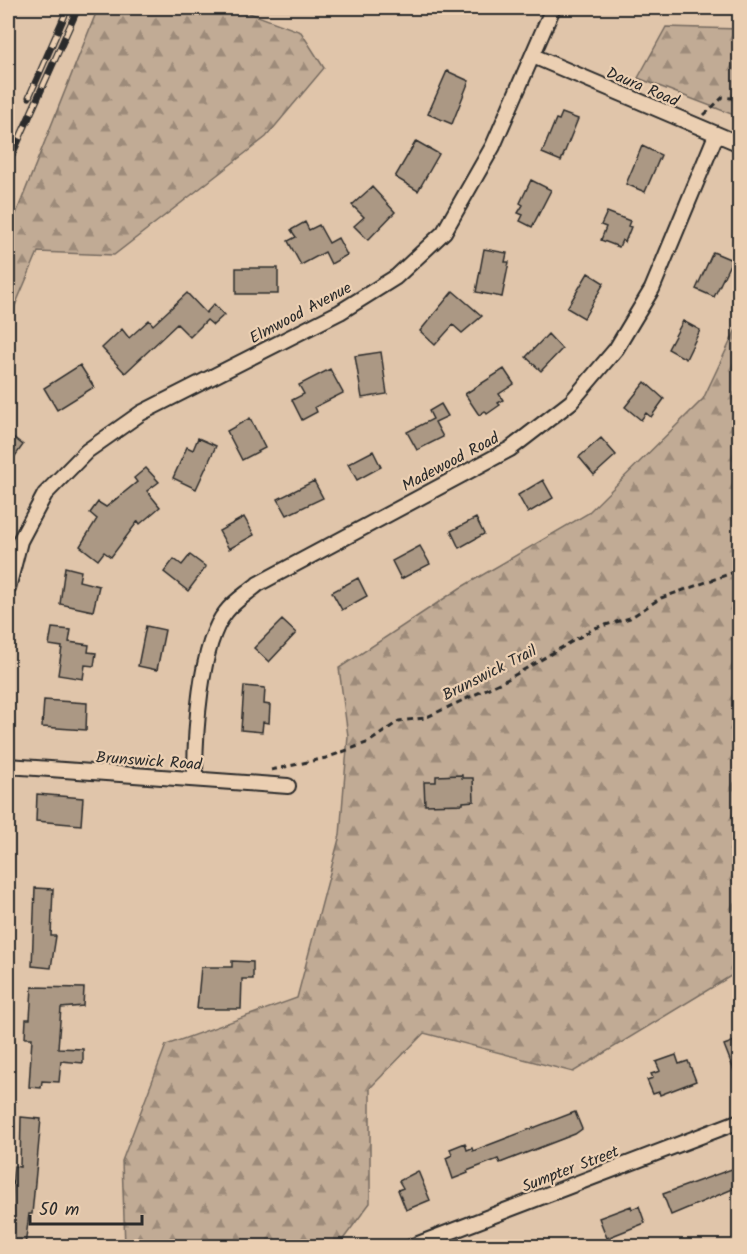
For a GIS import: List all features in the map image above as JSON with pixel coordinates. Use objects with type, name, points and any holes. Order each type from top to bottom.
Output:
[{"type":"street","name":"Elmwood Avenue","points":[[8,588],[20,541],[45,494],[87,452],[141,413],[340,312],[396,277],[444,232],[493,146],[553,8]]},
{"type":"street","name":"Daura Road","points":[[533,56],[740,144]]},
{"type":"street","name":"Madewood Road","points":[[195,779],[199,705],[209,645],[225,612],[258,584],[510,448],[571,402],[616,349],[652,289],[716,135]]},
{"type":"street","name":"Brunswick Road","points":[[8,766],[288,786]]},
{"type":"street","name":"Sumpter Street","points":[[413,1246],[740,1121]]},
{"type":"path","points":[[699,128],[705,113],[723,97],[740,99]]},
{"type":"path","name":"Brunswick Trail","points":[[248,783],[255,774],[326,758],[369,742],[399,721],[425,718],[508,679],[595,628],[630,618],[661,598],[740,570]]},
{"type":"green space","points":[[98,8],[236,8],[301,32],[324,68],[266,137],[114,255],[38,252],[8,322],[8,234]]},
{"type":"green space","points":[[666,27],[739,29],[739,117],[638,78]]},
{"type":"green space","points":[[739,323],[739,971],[573,1072],[424,1033],[370,1088],[370,1203],[338,1246],[125,1246],[122,1161],[166,1045],[297,998],[340,835],[348,736],[339,668],[460,588],[587,514],[703,399]]},
{"type":"building","points":[[447,71],[469,81],[452,124],[428,114]]},
{"type":"building","points":[[562,113],[578,119],[561,161],[542,153],[556,119],[559,120]]},
{"type":"building","points":[[416,141],[439,154],[418,191],[395,177]]},
{"type":"building","points":[[642,146],[661,155],[645,192],[626,184]]},
{"type":"building","points":[[531,180],[551,190],[532,227],[520,221],[523,215],[518,213],[523,205],[520,203]]},
{"type":"building","points":[[372,187],[395,212],[368,240],[354,226],[364,217],[352,205]]},
{"type":"building","points":[[607,212],[630,221],[628,226],[631,227],[625,242],[622,240],[619,247],[601,240],[606,227],[601,225]]},
{"type":"building","points":[[305,222],[309,230],[319,225],[329,243],[338,238],[347,255],[331,264],[325,252],[301,265],[288,241],[296,237],[291,230]]},
{"type":"building","points":[[484,249],[507,253],[505,262],[509,262],[502,297],[476,292]]},
{"type":"building","points":[[713,252],[732,260],[714,297],[696,289]]},
{"type":"building","points":[[236,268],[278,268],[278,294],[236,294]]},
{"type":"building","points":[[588,273],[604,283],[584,318],[567,308]]},
{"type":"building","points":[[453,291],[482,316],[462,333],[453,325],[435,345],[420,331]]},
{"type":"building","points":[[187,293],[206,313],[214,304],[224,315],[213,325],[207,320],[190,337],[177,324],[125,373],[102,348],[122,329],[129,338],[149,320],[153,325]]},
{"type":"building","points":[[683,321],[700,330],[686,359],[668,349]]},
{"type":"building","points":[[548,334],[562,349],[541,371],[526,357]]},
{"type":"building","points":[[381,352],[387,394],[362,398],[355,356]]},
{"type":"building","points":[[80,365],[94,387],[57,410],[44,388]]},
{"type":"building","points":[[330,369],[343,393],[315,407],[317,412],[302,420],[292,400],[304,394],[299,385]]},
{"type":"building","points":[[504,369],[514,384],[499,394],[503,400],[498,403],[500,405],[487,414],[485,411],[479,415],[465,394]]},
{"type":"building","points":[[645,382],[664,399],[651,417],[646,413],[641,420],[625,407]]},
{"type":"building","points":[[441,404],[448,416],[435,422],[443,437],[417,450],[407,432],[433,419],[429,411]]},
{"type":"building","points":[[250,418],[265,448],[242,460],[227,431]]},
{"type":"building","points":[[8,433],[23,445],[8,466]]},
{"type":"building","points":[[198,438],[216,446],[196,489],[173,478],[187,447],[193,450]]},
{"type":"building","points":[[601,438],[616,455],[594,475],[579,457]]},
{"type":"building","points":[[373,451],[381,467],[357,480],[348,464]]},
{"type":"building","points":[[146,468],[159,482],[147,491],[160,507],[140,524],[138,521],[111,557],[104,552],[98,560],[80,546],[97,519],[90,513],[98,502],[106,507],[137,482],[134,478]]},
{"type":"building","points":[[543,480],[553,498],[528,513],[518,495]]},
{"type":"building","points":[[314,481],[323,498],[287,515],[278,499]]},
{"type":"building","points":[[244,517],[254,535],[229,549],[219,531]]},
{"type":"building","points":[[476,518],[484,534],[459,548],[451,531]]},
{"type":"building","points":[[420,546],[430,564],[401,579],[392,561]]},
{"type":"building","points":[[190,555],[206,567],[188,591],[164,572],[174,559],[182,565]]},
{"type":"building","points":[[65,567],[81,571],[79,581],[99,586],[93,611],[60,604]]},
{"type":"building","points":[[358,578],[367,596],[342,610],[332,592]]},
{"type":"building","points":[[282,620],[296,633],[269,662],[254,648]]},
{"type":"building","points":[[146,626],[165,630],[157,670],[138,666]]},
{"type":"building","points":[[52,628],[71,630],[69,642],[89,645],[88,652],[96,653],[94,666],[85,665],[83,679],[58,675],[62,647],[49,645]]},
{"type":"building","points":[[244,686],[265,688],[264,704],[270,705],[269,723],[263,722],[262,732],[241,730]]},
{"type":"building","points":[[44,700],[87,703],[86,730],[42,727]]},
{"type":"building","points":[[462,775],[462,778],[473,778],[474,801],[463,802],[463,804],[425,805],[424,782],[436,782],[436,776]]},
{"type":"building","points":[[37,794],[83,798],[81,825],[36,821]]},
{"type":"building","points":[[35,888],[53,889],[51,936],[56,936],[51,968],[32,966]]},
{"type":"building","points":[[232,961],[253,962],[253,979],[242,979],[241,1009],[197,1009],[201,967],[232,967]]},
{"type":"building","points":[[32,987],[84,988],[83,1006],[61,1008],[58,1048],[83,1049],[83,1063],[61,1061],[59,1082],[42,1081],[41,1088],[29,1087],[32,1038],[25,1038],[26,1019],[30,1019]]},
{"type":"building","points":[[740,1039],[740,1083],[739,1083],[724,1045]]},
{"type":"building","points":[[676,1055],[679,1064],[688,1061],[696,1081],[660,1095],[659,1092],[653,1094],[647,1080],[653,1078],[651,1074],[660,1071],[656,1062]]},
{"type":"building","points":[[575,1112],[582,1129],[575,1134],[500,1163],[498,1159],[453,1179],[446,1158],[452,1155],[450,1149],[465,1143],[467,1150],[472,1148],[473,1151]]},
{"type":"building","points":[[21,1117],[41,1119],[32,1214],[29,1214],[25,1246],[8,1246],[8,1202],[11,1203],[14,1166],[20,1167]]},
{"type":"building","points":[[740,1166],[740,1186],[671,1215],[663,1194]]},
{"type":"building","points":[[418,1171],[430,1200],[406,1210],[398,1190],[403,1188],[399,1181]]},
{"type":"building","points":[[631,1206],[632,1209],[639,1206],[645,1223],[607,1238],[599,1218]]},
{"type":"railway","points":[[29,97],[68,8]]},
{"type":"railway","points":[[8,164],[78,8]]}]
